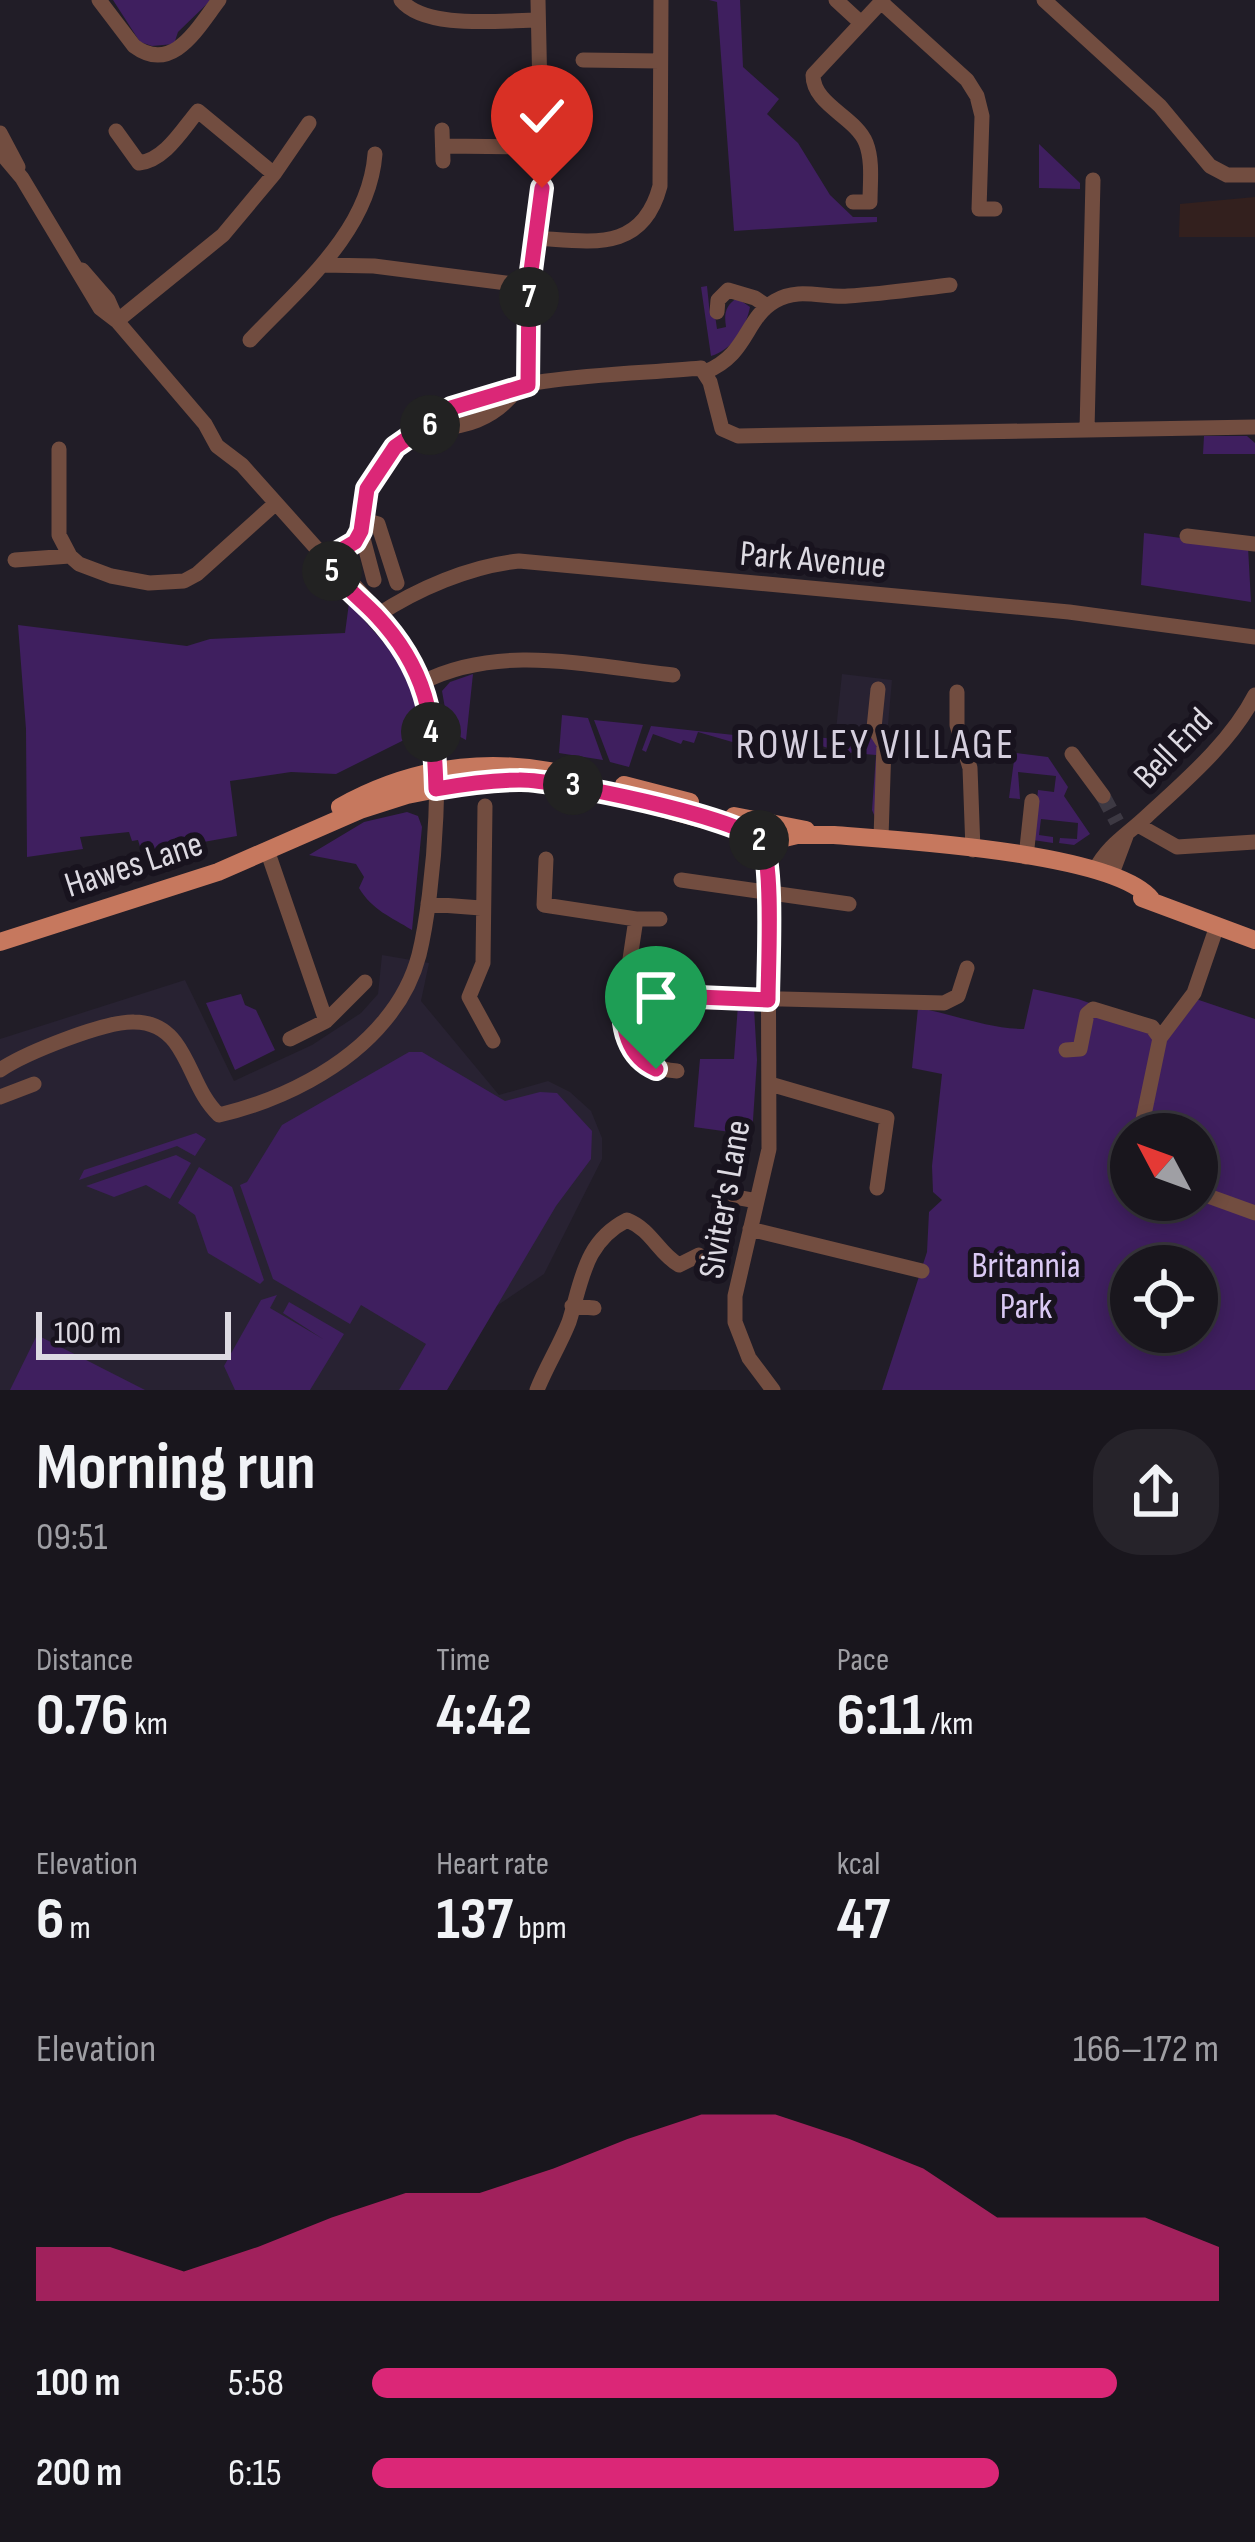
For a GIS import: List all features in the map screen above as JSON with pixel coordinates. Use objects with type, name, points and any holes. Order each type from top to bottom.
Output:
[{"type":"main road","points":[[435,779],[478,765],[537,769],[609,781],[754,822],[766,832],[880,838],[1061,860],[1255,940]]},
{"type":"main road","name":"Hawes Lane","points":[[0,942],[218,872],[276,846],[355,799],[435,779]]},
{"type":"street","points":[[99,0],[134,46],[163,56],[183,46],[219,0]]},
{"type":"street","points":[[401,0],[430,18],[538,20]]},
{"type":"street","points":[[522,387],[533,238],[542,188],[538,0]]},
{"type":"street","points":[[533,238],[612,239],[641,224],[650,213],[660,186],[661,0]]},
{"type":"street","points":[[836,0],[861,23]]},
{"type":"street","points":[[1044,0],[1160,106],[1210,166],[1227,176],[1255,175]]},
{"type":"street","points":[[853,202],[871,202],[868,149],[864,137],[818,92],[813,75],[882,1],[973,87],[982,116],[979,208],[995,209]]},
{"type":"street","points":[[583,60],[660,61]]},
{"type":"street","points":[[116,130],[140,163],[147,163],[160,156],[198,111],[274,174]]},
{"type":"street","points":[[117,321],[223,235],[309,123]]},
{"type":"street","points":[[0,133],[22,178]]},
{"type":"street","points":[[443,146],[542,146]]},
{"type":"street","points":[[0,152],[22,178],[100,308],[117,321],[205,424],[226,437],[242,465],[326,559],[356,583],[423,682],[435,779],[428,904],[410,981],[383,1022],[363,1042],[299,1085],[219,1115],[199,1092],[174,1040],[153,1024],[128,1022],[19,1050],[0,1070]]},
{"type":"street","points":[[250,340],[323,265],[366,194],[375,154]]},
{"type":"street","points":[[1087,430],[1093,180]]},
{"type":"street","points":[[323,265],[374,266],[529,286]]},
{"type":"street","points":[[705,372],[731,358],[767,306],[778,298],[800,293],[844,297],[950,285]]},
{"type":"street","points":[[717,312],[718,300],[728,290],[767,306]]},
{"type":"street","points":[[326,559],[355,542],[367,489],[395,447],[428,426],[447,429],[495,412],[522,387],[701,368],[722,429],[738,436],[1255,427]]},
{"type":"street","points":[[59,449],[58,535],[79,564],[111,576],[149,584],[184,580],[197,574],[276,503]]},
{"type":"street","points":[[361,525],[378,524],[397,583]]},
{"type":"street","points":[[361,525],[374,580]]},
{"type":"street","points":[[1187,536],[1255,544]]},
{"type":"street","points":[[15,560],[70,556]]},
{"type":"street","name":"Park Avenue","points":[[376,616],[478,568],[519,561],[1069,612],[1255,637]]},
{"type":"street","points":[[423,682],[476,662],[510,658],[673,675]]},
{"type":"street","points":[[878,688],[874,728],[884,744],[880,838]]},
{"type":"street","points":[[957,692],[957,725],[970,768],[973,850]]},
{"type":"street","name":"Bell End","points":[[1108,881],[1105,850],[1241,719],[1255,695]]},
{"type":"street","points":[[1072,754],[1102,796]]},
{"type":"street","points":[[1027,857],[1033,801]]},
{"type":"street","points":[[485,806],[475,832],[483,954],[469,997],[493,1041]]},
{"type":"street","points":[[1132,825],[1188,848],[1255,842]]},
{"type":"street","name":"Siviter's Lane","points":[[766,832],[769,1150],[735,1296],[735,1322],[749,1358],[773,1390]]},
{"type":"street","points":[[276,846],[326,1021]]},
{"type":"street","points":[[546,859],[544,905],[660,920]]},
{"type":"street","points":[[681,880],[849,904]]},
{"type":"street","points":[[428,904],[481,908]]},
{"type":"street","points":[[636,919],[624,1030],[633,1052],[647,1066],[676,1071]]},
{"type":"street","points":[[1144,1113],[1160,1038],[1194,993],[1217,926]]},
{"type":"street","points":[[624,999],[656,1004],[698,997],[952,1002],[967,968]]},
{"type":"street","points":[[290,1040],[326,1021],[365,982]]},
{"type":"street","points":[[1066,1050],[1084,1044],[1088,1014],[1094,1010],[1152,1027],[1160,1038]]},
{"type":"street","points":[[0,1096],[34,1084]]},
{"type":"street","points":[[770,1084],[887,1118],[878,1188]]},
{"type":"street","points":[[735,1197],[757,1201]]},
{"type":"street","points":[[1218,1200],[1255,1213]]},
{"type":"street","points":[[537,1390],[596,1244],[627,1220],[649,1232],[679,1265],[699,1255]]},
{"type":"street","points":[[750,1229],[922,1271]]},
{"type":"street","points":[[572,1306],[594,1308]]},
{"type":"shaded area","points":[[1255,197],[1255,237],[1179,237],[1180,204]]},
{"type":"shaded area","points":[[842,674],[892,680],[887,736],[835,739]]},
{"type":"shaded area","points":[[382,955],[429,963],[421,1001],[499,1095],[548,1081],[591,1111],[602,1138],[602,1159],[544,1274],[492,1309],[447,1390],[0,1390],[0,1039],[185,980],[234,1081],[312,1045],[361,1013],[378,994]]},
{"type":"green space","points":[[113,0],[211,0],[178,32],[174,44],[152,46],[140,42]]},
{"type":"green space","points":[[709,0],[740,0],[743,67],[779,99],[767,114],[798,143],[830,195],[853,217],[877,217],[877,222],[734,231],[717,2]]},
{"type":"green space","points":[[1039,144],[1080,183],[1080,189],[1039,188]]},
{"type":"green space","points":[[707,286],[710,315],[715,315],[717,329],[726,327],[726,311],[737,298],[750,307],[737,337],[711,356],[701,287]]},
{"type":"green space","points":[[1204,436],[1247,436],[1255,443],[1255,454],[1203,454]]},
{"type":"green space","points":[[1144,533],[1248,547],[1251,602],[1141,585]]},
{"type":"green space","points":[[349,603],[405,674],[420,732],[336,774],[291,772],[230,781],[237,836],[142,853],[129,832],[80,837],[83,849],[27,857],[26,729],[18,625],[187,646],[210,639],[345,633]]},
{"type":"green space","points":[[473,674],[466,740],[449,731],[442,691],[450,682]]},
{"type":"green space","points":[[562,715],[588,718],[603,760],[559,753]]},
{"type":"green space","points":[[594,720],[643,725],[629,767],[610,762]]},
{"type":"green space","points":[[651,726],[781,740],[839,761],[746,746],[698,732],[694,743],[683,740],[681,744],[653,734],[646,752],[642,750]]},
{"type":"green space","points":[[783,734],[857,741],[877,736],[877,822],[872,810],[876,755],[841,752]]},
{"type":"green space","points":[[1015,753],[1048,757],[1068,787],[1064,796],[1090,834],[1074,845],[1059,843],[1060,838],[1077,839],[1078,823],[1041,819],[1039,835],[1053,837],[1053,843],[1033,840],[1038,790],[1054,792],[1056,776],[1018,772],[1020,799],[1009,798]]},
{"type":"green space","points":[[407,812],[418,816],[422,827],[412,930],[364,896],[359,888],[364,877],[356,864],[309,855],[364,822]]},
{"type":"green space","name":"Britannia Park","points":[[1033,989],[1078,999],[1170,1031],[1196,999],[1255,1019],[1255,1390],[882,1390],[927,1252],[929,1212],[942,1200],[933,1192],[932,1166],[942,1074],[912,1068],[918,1008],[1024,1029]]},
{"type":"green space","points":[[241,994],[245,1005],[256,1010],[275,1050],[235,1070],[206,1003]]},
{"type":"green space","points":[[738,1005],[754,1008],[757,1060],[752,1135],[694,1127],[700,1059],[734,1059]]},
{"type":"green space","points":[[409,1052],[422,1052],[505,1101],[557,1093],[592,1131],[591,1159],[556,1206],[447,1390],[399,1390],[426,1344],[361,1305],[350,1324],[273,1279],[240,1185],[247,1182],[282,1125]]},
{"type":"green space","points":[[196,1133],[206,1139],[195,1156],[177,1146],[79,1180],[84,1170]]},
{"type":"green space","points":[[176,1155],[191,1163],[170,1199],[146,1185],[114,1197],[86,1186]]},
{"type":"green space","points":[[199,1167],[232,1187],[264,1280],[260,1284],[208,1253],[195,1215],[178,1203]]},
{"type":"green space","points":[[277,1295],[270,1308],[323,1339],[283,1313],[289,1302],[344,1334],[310,1390],[235,1390],[224,1366],[261,1300]]},
{"type":"green space","points":[[37,1335],[145,1390],[10,1390]]},
{"type":"tunnel","points":[[1103,796],[1117,822]]},
{"type":"district","name":"ROWLEY VILLAGE","points":[[876,743]]},
{"type":"route","points":[[542,188],[529,286],[528,385],[451,408],[395,447],[367,489],[355,542],[326,559],[338,581],[376,616],[423,682],[436,789],[520,780],[555,782],[708,820],[760,841],[768,864],[768,1000],[698,997],[656,1004],[624,999],[624,1030],[633,1052],[656,1069]]}]
